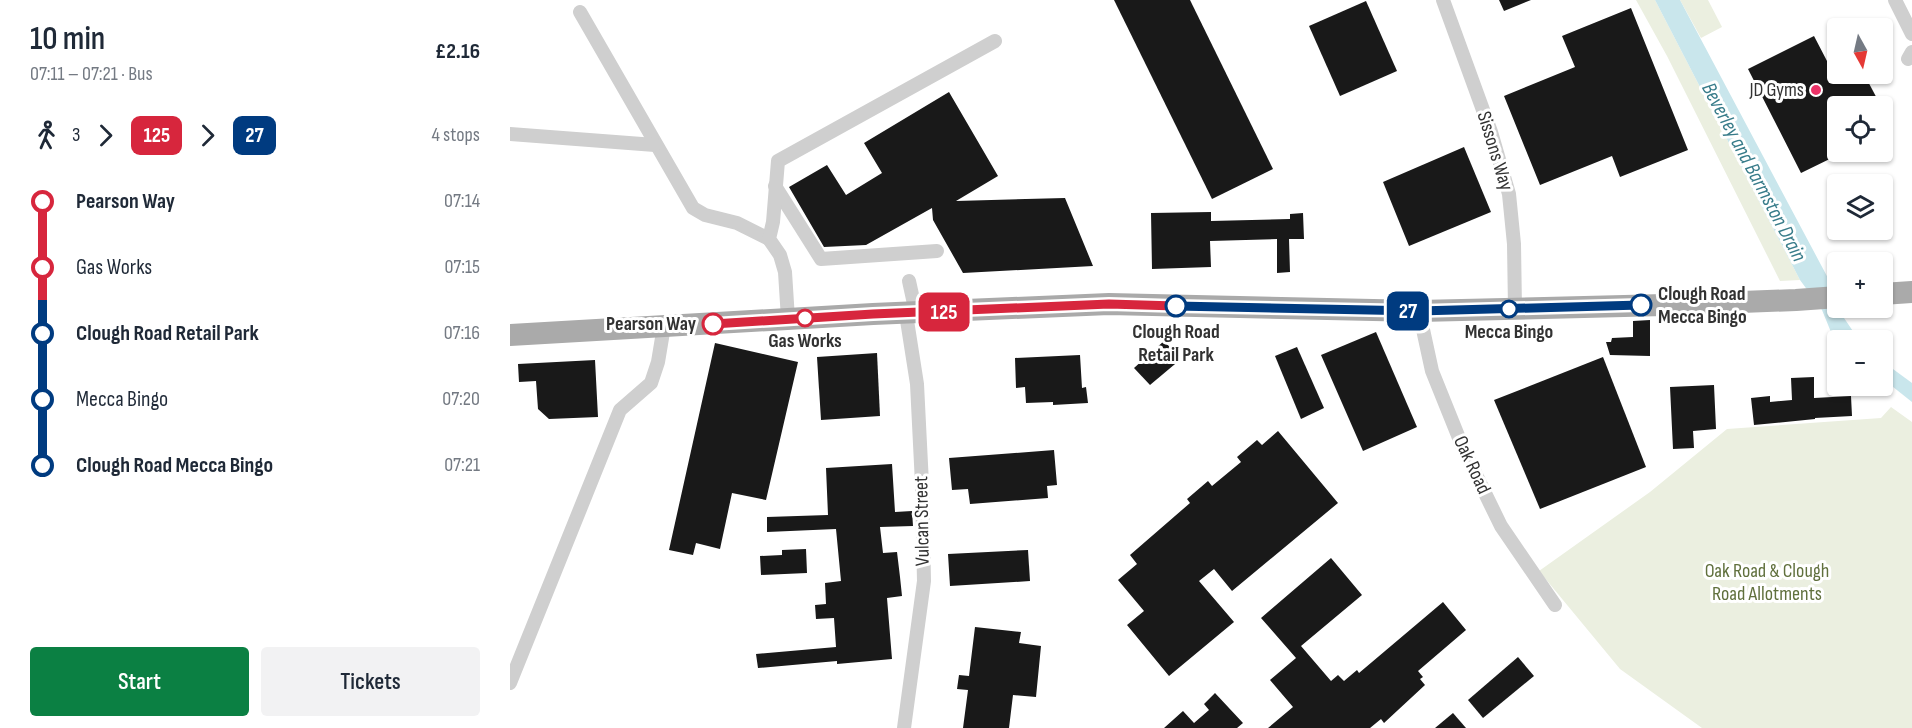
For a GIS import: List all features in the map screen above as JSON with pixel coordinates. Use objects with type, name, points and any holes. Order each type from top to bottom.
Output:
[{"type":"main road","points":[[1893,293],[1912,292]]},
{"type":"main road","points":[[510,335],[1109,304],[1419,311],[1827,298]]},
{"type":"street","name":"Sissons Way","points":[[1443,0],[1491,132],[1509,194],[1514,244],[1515,309]]},
{"type":"street","points":[[1895,0],[1912,34]]},
{"type":"street","points":[[580,12],[693,208],[705,215],[737,223],[769,239],[780,255],[785,272],[788,319]]},
{"type":"street","points":[[769,239],[773,222],[778,162],[995,41]]},
{"type":"street","points":[[510,134],[655,145]]},
{"type":"street","points":[[775,186],[821,259],[937,251]]},
{"type":"street","name":"Vulcan Street","points":[[904,728],[924,581],[917,384],[909,281]]},
{"type":"street","name":"Oak Road","points":[[1419,311],[1432,371],[1462,448],[1501,526],[1556,604]]},
{"type":"street","points":[[510,683],[620,410],[651,383],[658,362],[664,327]]},
{"type":"green space","points":[[1636,0],[1655,0],[1800,280],[1780,281],[1667,56]]},
{"type":"green space","points":[[1680,0],[1708,0],[1722,27],[1701,38]]},
{"type":"green space","name":"Oak Road & Clough Road Allotments","points":[[1891,407],[1912,422],[1912,728],[1702,728],[1620,669],[1539,571],[1650,492],[1727,429],[1881,418]]},
{"type":"water","name":"Beverley and Barmston Drain","points":[[1655,0],[1680,0],[1827,276],[1827,318],[1844,318],[1852,330],[1830,330],[1822,310],[1800,280]]},
{"type":"water","points":[[1893,369],[1912,383],[1912,402],[1893,387]]},
{"type":"building","points":[[1114,0],[1190,0],[1273,169],[1212,199]]},
{"type":"building","points":[[1499,0],[1531,0],[1504,11]]},
{"type":"building","points":[[1366,1],[1397,71],[1340,96],[1309,26]]},
{"type":"building","points":[[1631,8],[1688,150],[1620,177],[1612,156],[1540,185],[1504,96],[1575,67],[1562,36]]},
{"type":"building","name":"JD Gyms","points":[[1814,36],[1827,61],[1827,84],[1869,84],[1876,96],[1827,96],[1827,160],[1801,173],[1748,69]]},
{"type":"building","points":[[949,92],[998,176],[956,201],[1065,198],[1093,266],[963,273],[933,220],[932,208],[866,245],[824,247],[789,187],[827,165],[846,195],[882,173],[864,143]]},
{"type":"building","points":[[1464,147],[1491,212],[1409,246],[1383,182]]},
{"type":"building","points":[[1211,212],[1211,221],[1290,219],[1290,214],[1303,213],[1304,239],[1289,239],[1290,272],[1277,273],[1277,239],[1210,241],[1211,267],[1152,269],[1151,213]]},
{"type":"building","points":[[1650,320],[1650,356],[1610,355],[1606,342],[1611,342],[1612,338],[1633,337],[1633,321]]},
{"type":"building","points":[[1376,332],[1417,427],[1363,451],[1321,355]]},
{"type":"building","points":[[1164,341],[1181,359],[1150,385],[1134,368]]},
{"type":"building","points":[[715,343],[798,362],[766,500],[732,493],[720,549],[696,543],[693,555],[669,550]]},
{"type":"building","points":[[1297,347],[1324,408],[1301,419],[1275,356]]},
{"type":"building","points":[[877,353],[880,416],[821,420],[817,357]]},
{"type":"building","points":[[1080,355],[1082,388],[1086,387],[1088,403],[1053,405],[1053,402],[1026,403],[1025,387],[1016,388],[1015,358]]},
{"type":"building","name":"Mecca Bingo","points":[[1603,357],[1646,467],[1540,509],[1494,400]]},
{"type":"building","points":[[595,360],[598,417],[549,419],[538,409],[536,381],[519,382],[518,364]]},
{"type":"building","points":[[1814,377],[1814,398],[1851,396],[1852,416],[1754,425],[1751,398],[1770,396],[1770,402],[1792,400],[1791,378]]},
{"type":"building","points":[[1714,385],[1716,429],[1693,431],[1694,448],[1673,449],[1670,387]]},
{"type":"building","points":[[1278,431],[1338,503],[1232,591],[1214,569],[1199,581],[1234,622],[1169,676],[1127,625],[1144,611],[1118,580],[1137,564],[1130,555],[1190,503],[1187,499],[1208,481],[1212,486],[1241,462],[1237,457],[1257,440],[1262,445]]},
{"type":"building","points":[[1054,450],[1057,485],[1047,486],[1048,498],[970,504],[968,489],[952,490],[949,458]]},
{"type":"building","points":[[892,464],[895,512],[912,511],[913,526],[880,527],[883,553],[897,552],[902,596],[887,598],[892,659],[758,668],[756,654],[836,647],[834,618],[816,619],[815,605],[826,604],[825,583],[841,581],[836,529],[767,532],[767,517],[828,515],[826,468]]},
{"type":"building","points":[[806,549],[807,573],[761,575],[760,556],[782,555],[782,550]]},
{"type":"building","points":[[1028,550],[1030,581],[950,586],[948,554]]},
{"type":"building","points":[[1331,558],[1362,595],[1301,646],[1331,681],[1338,675],[1344,681],[1357,670],[1359,673],[1443,602],[1466,630],[1418,671],[1425,685],[1384,723],[1381,719],[1370,728],[1268,728],[1293,707],[1270,680],[1296,658],[1261,618]]},
{"type":"building","points":[[975,627],[1021,632],[1019,643],[1041,646],[1036,697],[1013,695],[1009,728],[963,728],[968,690],[957,689],[959,675],[969,676]]},
{"type":"building","points":[[1518,657],[1534,676],[1483,718],[1468,700]]},
{"type":"building","points":[[1215,693],[1243,723],[1237,728],[1164,728],[1183,711],[1194,723],[1209,710],[1204,704]]},
{"type":"building","points":[[1453,713],[1466,728],[1435,728]]},
{"type":"bus line","name":"125","points":[[713,324],[873,314],[1109,304],[1176,306]]},
{"type":"bus line","name":"27","points":[[1176,306],[1419,311],[1641,305]]},
{"type":"place","name":"JD Gyms","points":[[1816,90]]},
{"type":"place","name":"Clough Road Mecca Bingo","points":[[1641,305]]},
{"type":"place","name":"Clough Road Retail Park","points":[[1176,306]]},
{"type":"place","name":"Mecca Bingo","points":[[1509,309]]},
{"type":"place","name":"Gas Works","points":[[805,318]]},
{"type":"place","name":"Pearson Way","points":[[713,324]]}]
